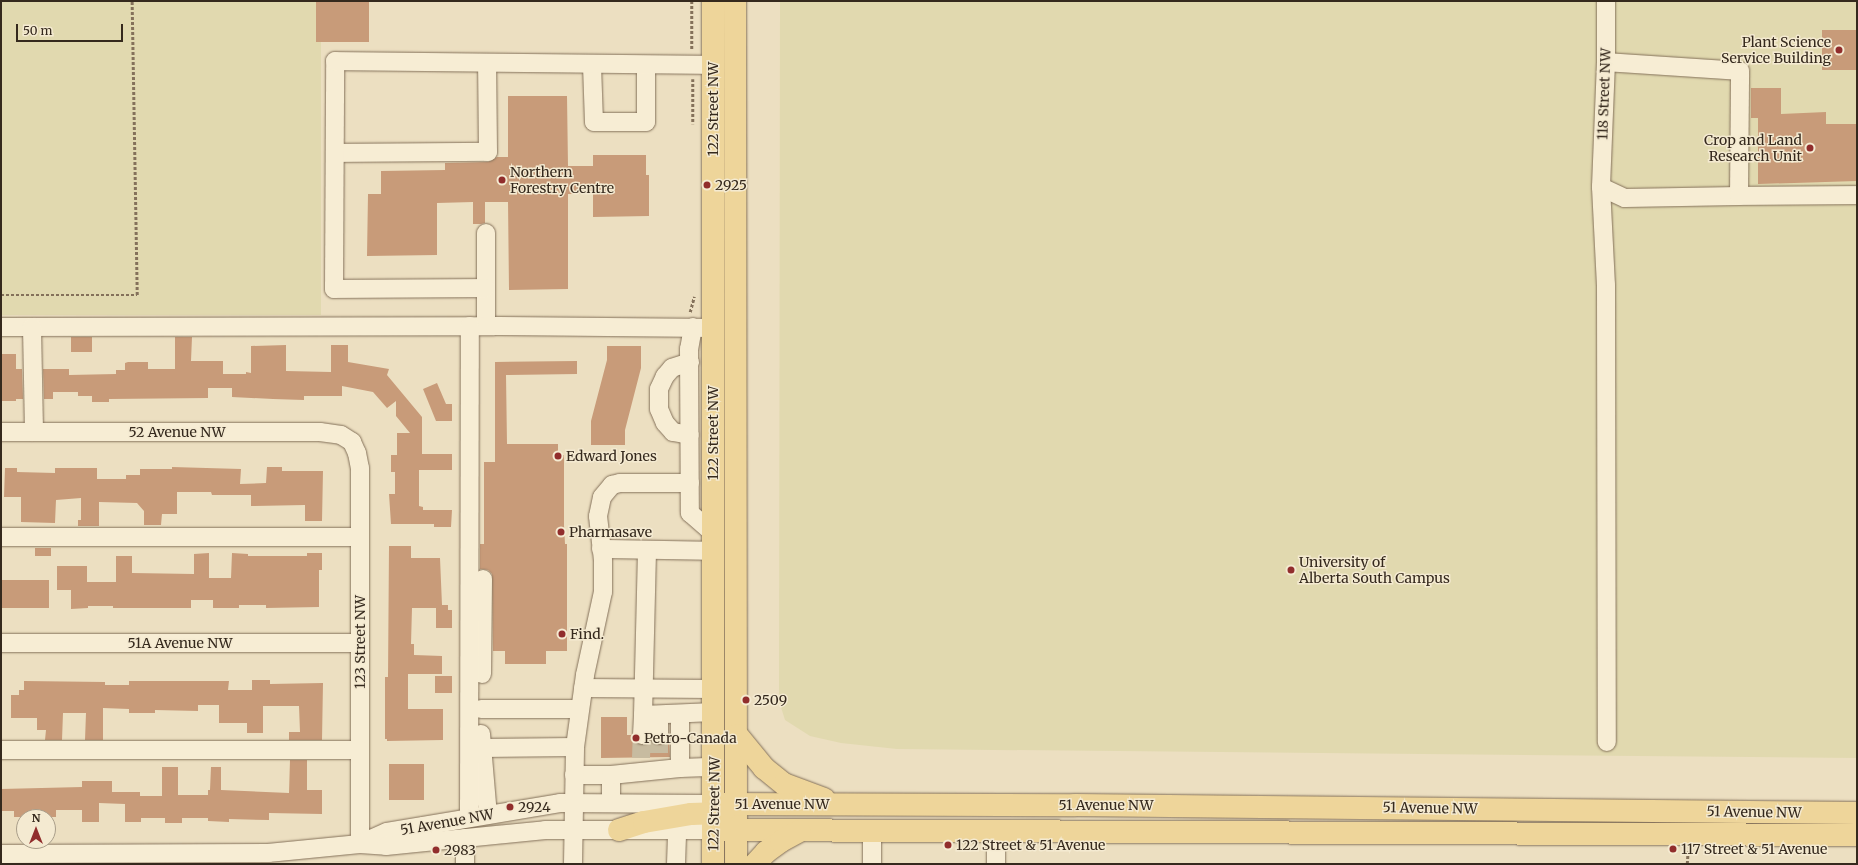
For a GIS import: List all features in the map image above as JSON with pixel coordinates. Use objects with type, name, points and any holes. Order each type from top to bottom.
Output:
[{"type":"main road","name":"122 Street NW","points":[[713,1],[703,66],[697,327],[713,542],[715,767],[713,864]]},
{"type":"main road","name":"122 Street NW","points":[[735,1],[736,864]]},
{"type":"main road","points":[[737,735],[764,768],[784,784],[805,793],[840,804]]},
{"type":"main road","name":"51 Avenue NW","points":[[737,818],[840,804],[1857,813]]},
{"type":"main road","points":[[737,818],[877,809],[901,805]]},
{"type":"main road","points":[[619,830],[644,822],[691,814],[714,816]]},
{"type":"main road","name":"51 Avenue NW","points":[[714,816],[737,818],[801,830],[1857,835]]},
{"type":"main road","points":[[755,864],[766,852],[781,841],[801,830]]},
{"type":"street","name":"118 Street NW","points":[[1606,1],[1606,62],[1601,187],[1606,284],[1607,742]]},
{"type":"street","points":[[486,288],[334,289],[335,61],[703,66]]},
{"type":"street","points":[[1606,62],[1740,71],[1739,196]]},
{"type":"street","points":[[334,153],[488,152],[487,63]]},
{"type":"street","points":[[592,64],[594,122],[646,122],[646,65]]},
{"type":"street","points":[[1601,187],[1625,198],[1857,195]]},
{"type":"street","points":[[469,818],[478,326],[486,288],[486,233]]},
{"type":"street","points":[[1,327],[697,327],[689,349],[690,513],[713,542]]},
{"type":"street","points":[[32,327],[34,432]]},
{"type":"street","points":[[690,362],[672,368],[665,376],[659,389],[659,409],[665,423],[673,432],[690,435]]},
{"type":"street","name":"52 Avenue NW","points":[[1,432],[320,432],[341,435],[352,442]]},
{"type":"street","name":"123 Street NW","points":[[352,442],[357,453],[360,468],[360,844]]},
{"type":"street","points":[[573,864],[575,747],[579,709],[603,592],[598,516],[600,504],[605,491],[612,485],[620,483],[690,483]]},
{"type":"street","points":[[1,537],[360,537]]},
{"type":"street","points":[[601,549],[646,550],[713,542]]},
{"type":"street","points":[[646,550],[643,689],[651,715],[651,735]]},
{"type":"street","points":[[483,579],[481,748],[488,815]]},
{"type":"street","name":"51A Avenue NW","points":[[1,643],[360,643]]},
{"type":"street","points":[[583,688],[714,689]]},
{"type":"street","points":[[481,709],[579,709]]},
{"type":"street","points":[[651,715],[714,712]]},
{"type":"street","points":[[680,714],[680,768]]},
{"type":"street","points":[[481,748],[575,747]]},
{"type":"street","points":[[1,750],[360,750]]},
{"type":"street","points":[[574,775],[610,775],[641,766],[659,765],[680,768],[715,767]]},
{"type":"street","points":[[610,775],[611,802]]},
{"type":"street","name":"51 Avenue NW","points":[[360,844],[387,832],[573,802],[611,802],[714,816]]},
{"type":"street","name":"51 Avenue NW","points":[[12,857],[268,853],[360,844],[386,846],[524,832],[573,830],[677,830],[714,816]]},
{"type":"street","points":[[676,864],[677,830]]},
{"type":"street","points":[[872,831],[872,864]]},
{"type":"street","points":[[996,832],[996,864]]},
{"type":"street","points":[[465,838],[465,864]]},
{"type":"path","points":[[1,295],[137,295],[132,1]]},
{"type":"path","points":[[692,1],[703,66],[694,125]]},
{"type":"path","points":[[694,292],[697,327]]},
{"type":"path","points":[[1687,864],[1688,846]]},
{"type":"shaded area","points":[[1,1],[321,1],[321,315],[1,315]]},
{"type":"shaded area","name":"University of Alberta South Campus","points":[[780,1],[1857,1],[1857,758],[897,749],[841,743],[810,736],[785,720],[779,701]]},
{"type":"building","points":[[316,1],[369,1],[369,42],[316,42]]},
{"type":"building","name":"Plant Science Service Building","points":[[1822,30],[1857,30],[1857,70],[1822,70]]},
{"type":"building","name":"Crop and Land Research Unit","points":[[1751,88],[1781,88],[1781,114],[1826,112],[1826,124],[1857,124],[1857,181],[1758,184],[1758,118],[1751,118]]},
{"type":"building","points":[[508,96],[567,96],[568,166],[593,166],[593,155],[646,155],[646,175],[649,175],[649,216],[593,217],[593,194],[568,194],[568,289],[509,290],[508,202],[485,202],[485,223],[481,224],[473,224],[473,202],[437,203],[437,255],[367,256],[368,194],[381,194],[381,171],[445,170],[445,163],[488,162],[497,157],[508,157]]},
{"type":"building","points":[[71,337],[92,337],[92,352],[71,352]]},
{"type":"building","points":[[175,337],[192,337],[191,361],[223,361],[223,374],[251,373],[251,346],[286,345],[286,371],[331,372],[331,345],[348,345],[348,362],[389,369],[387,375],[422,417],[422,454],[452,454],[452,470],[419,470],[419,506],[423,507],[423,510],[452,510],[451,527],[434,527],[434,524],[391,524],[389,494],[395,494],[395,472],[391,472],[391,455],[397,455],[397,433],[410,433],[396,416],[396,401],[387,408],[373,392],[342,386],[342,396],[304,396],[304,400],[232,397],[232,388],[208,388],[208,398],[109,399],[109,402],[92,402],[92,396],[78,396],[78,392],[53,392],[53,399],[44,399],[43,369],[69,369],[69,375],[116,374],[116,370],[125,370],[125,363],[148,362],[148,369],[175,369]]},
{"type":"building","points":[[607,346],[641,346],[641,368],[625,430],[625,445],[591,445],[591,421],[607,360]]},
{"type":"building","points":[[1,354],[16,354],[16,369],[22,369],[23,399],[16,399],[16,401],[1,401]]},
{"type":"building","points":[[577,361],[577,374],[506,375],[507,444],[558,444],[558,455],[564,455],[564,525],[565,544],[567,544],[567,651],[546,651],[546,664],[505,664],[505,651],[493,651],[492,574],[488,570],[480,569],[480,544],[484,544],[484,462],[495,462],[495,362]]},
{"type":"building","points":[[437,383],[446,404],[452,404],[452,421],[436,421],[423,389]]},
{"type":"building","points":[[172,467],[241,469],[240,484],[266,483],[267,467],[282,467],[282,471],[323,471],[322,521],[305,521],[305,505],[251,506],[251,495],[212,495],[211,492],[177,492],[177,514],[162,514],[161,525],[144,525],[144,511],[137,503],[99,502],[99,526],[78,526],[78,520],[81,520],[81,498],[56,500],[55,523],[21,522],[21,497],[4,497],[5,468],[17,468],[17,472],[55,473],[55,468],[97,468],[97,479],[126,479],[126,475],[140,475],[140,469],[172,469]]},
{"type":"building","points":[[389,546],[411,546],[411,558],[440,558],[442,605],[448,605],[448,610],[452,610],[452,628],[436,628],[436,608],[412,608],[411,644],[414,644],[414,655],[442,656],[442,674],[408,674],[408,709],[443,709],[443,740],[387,741],[387,739],[385,739],[385,677],[388,677]]},
{"type":"building","points":[[35,548],[51,548],[51,556],[35,556]]},
{"type":"building","points":[[209,553],[209,578],[231,578],[232,553],[248,554],[248,556],[307,556],[307,553],[322,553],[322,570],[319,570],[319,607],[266,608],[266,605],[239,605],[239,608],[213,608],[213,600],[191,600],[191,608],[113,608],[113,606],[88,606],[88,608],[71,609],[71,590],[57,590],[57,566],[87,566],[87,582],[116,582],[116,556],[132,556],[132,573],[194,574],[194,554]]},
{"type":"building","points":[[1,580],[49,580],[49,608],[1,608]]},
{"type":"building","points":[[435,676],[452,676],[452,693],[435,693]]},
{"type":"building","points":[[252,680],[270,680],[270,684],[323,683],[322,740],[289,740],[289,732],[300,732],[299,706],[263,706],[263,733],[247,733],[247,723],[219,723],[219,705],[198,705],[198,711],[155,710],[155,713],[129,713],[129,709],[103,708],[103,740],[85,740],[86,713],[63,713],[62,740],[45,740],[46,730],[37,730],[37,718],[11,718],[11,695],[19,695],[19,690],[24,690],[24,681],[105,682],[105,685],[129,685],[129,681],[229,681],[228,690],[252,690]]},
{"type":"building","name":"Petro-Canada","points":[[601,717],[627,717],[627,735],[632,735],[636,744],[646,744],[651,741],[659,745],[664,744],[669,736],[670,757],[601,758]]},
{"type":"building","points":[[290,760],[307,760],[307,790],[322,790],[322,814],[269,813],[269,820],[229,819],[229,822],[208,821],[208,818],[182,818],[182,823],[165,823],[165,818],[141,818],[141,822],[125,822],[125,804],[99,803],[99,822],[82,822],[82,810],[16,809],[16,817],[14,817],[14,811],[1,811],[1,789],[82,787],[82,781],[112,781],[112,792],[140,792],[140,796],[162,796],[162,767],[178,767],[178,795],[208,795],[208,790],[210,790],[211,767],[221,767],[221,790],[289,793]]},
{"type":"building","points":[[389,764],[424,764],[424,800],[389,800]]},
{"type":"tunnel","points":[[641,758],[642,735]]},
{"type":"tunnel","points":[[659,735],[659,758]]},
{"type":"place","name":"Plant Science Service Building","points":[[1839,50]]},
{"type":"place","name":"Crop and Land Research Unit","points":[[1810,148]]},
{"type":"place","name":"Northern Forestry Centre","points":[[502,180]]},
{"type":"place","name":"2925","points":[[707,185]]},
{"type":"place","name":"Edward Jones","points":[[558,456]]},
{"type":"place","name":"Pharmasave","points":[[561,532]]},
{"type":"place","name":"University of Alberta South Campus","points":[[1291,570]]},
{"type":"place","name":"Find.","points":[[562,634]]},
{"type":"place","name":"2509","points":[[746,700]]},
{"type":"place","name":"Petro-Canada","points":[[636,738]]},
{"type":"place","name":"2924","points":[[510,807]]},
{"type":"place","name":"122 Street & 51 Avenue","points":[[948,845]]},
{"type":"place","name":"117 Street & 51 Avenue","points":[[1673,849]]},
{"type":"place","name":"2983","points":[[436,850]]}]
